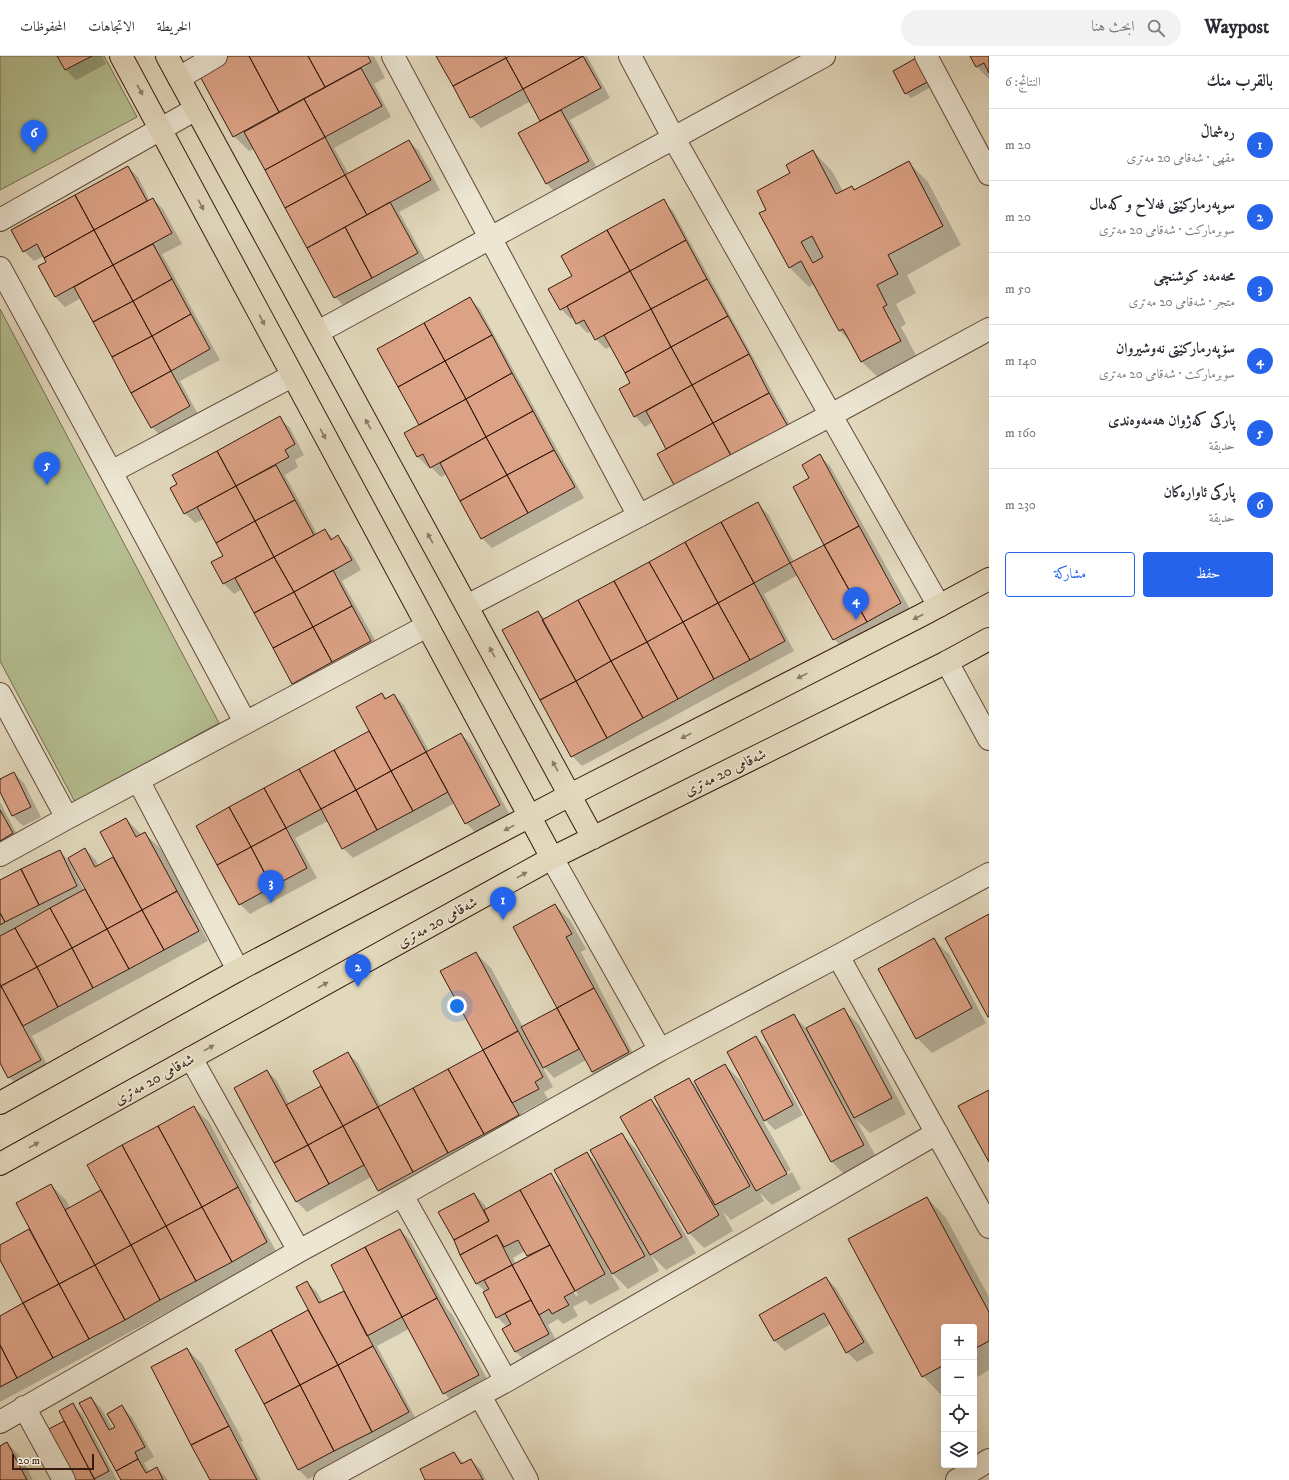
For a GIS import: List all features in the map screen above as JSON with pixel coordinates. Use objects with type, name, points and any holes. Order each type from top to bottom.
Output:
[{"type":"main road","points":[[121,56],[552,858]]},
{"type":"main road","points":[[167,56],[593,838]]},
{"type":"main road","points":[[0,1103],[238,970],[570,795],[940,606],[989,579]]},
{"type":"main road","name":"شەقامی 20 مەتری","points":[[0,1164],[552,858],[947,662],[989,639]]},
{"type":"street","points":[[179,78],[216,56]]},
{"type":"street","points":[[394,56],[639,516]]},
{"type":"street","points":[[630,56],[673,138],[940,606]]},
{"type":"street","points":[[318,332],[824,56]]},
{"type":"street","points":[[926,56],[989,174]]},
{"type":"street","points":[[0,220],[196,109]]},
{"type":"street","points":[[0,268],[245,722]]},
{"type":"street","points":[[467,606],[831,415],[989,329]]},
{"type":"street","points":[[111,472],[292,376]]},
{"type":"street","points":[[0,855],[245,722],[427,626]]},
{"type":"street","points":[[947,662],[989,739]]},
{"type":"street","points":[[0,694],[67,818]]},
{"type":"street","points":[[138,780],[238,970]]},
{"type":"street","points":[[552,858],[660,1050]]},
{"type":"street","points":[[0,1422],[298,1251],[402,1195],[660,1050],[989,874]]},
{"type":"street","points":[[838,956],[989,1227]]},
{"type":"street","points":[[190,1058],[298,1251]]},
{"type":"street","points":[[325,1480],[480,1396],[937,1133]]},
{"type":"street","points":[[402,1195],[506,1381]]},
{"type":"street","points":[[480,1396],[527,1480]]},
{"type":"street","points":[[24,1407],[64,1480]]},
{"type":"street","points":[[957,1480],[989,1460]]},
{"type":"green space","points":[[0,56],[104,56],[137,117],[0,190]]},
{"type":"green space","points":[[0,309],[219,723],[75,802],[0,661]]},
{"type":"building","points":[[57,56],[92,56],[65,70]]},
{"type":"building","points":[[220,56],[249,56],[279,112],[233,137],[196,69]]},
{"type":"building","points":[[249,56],[308,56],[325,87],[279,112]]},
{"type":"building","points":[[308,56],[368,56],[371,62],[325,87]]},
{"type":"building","points":[[436,56],[505,56],[506,58],[453,86]]},
{"type":"building","points":[[509,56],[583,56],[523,89],[506,58]]},
{"type":"building","points":[[583,56],[601,88],[540,121],[523,89]]},
{"type":"building","points":[[970,56],[989,56],[989,73],[984,63],[976,67]]},
{"type":"building","points":[[918,57],[931,80],[905,94],[893,71]]},
{"type":"building","points":[[506,58],[523,89],[470,118],[453,86]]},
{"type":"building","points":[[361,68],[382,106],[325,137],[304,99]]},
{"type":"building","points":[[304,99],[325,137],[265,170],[244,132]]},
{"type":"building","points":[[561,110],[589,161],[546,184],[518,133]]},
{"type":"building","points":[[325,137],[345,175],[285,208],[265,170]]},
{"type":"building","points":[[409,140],[431,180],[367,215],[345,175]]},
{"type":"building","points":[[813,150],[836,194],[852,186],[854,190],[909,161],[943,226],[888,255],[898,274],[877,285],[887,305],[883,307],[901,341],[861,362],[843,329],[839,331],[801,261],[789,268],[759,213],[766,210],[757,191],[790,173],[786,165]],"holes":[[[812,236],[823,257],[813,263],[801,242]]]},
{"type":"building","points":[[128,166],[147,201],[94,230],[75,195]]},
{"type":"building","points":[[345,175],[367,215],[307,248],[285,208]]},
{"type":"building","points":[[75,195],[94,230],[44,258],[37,244],[23,252],[11,230]]},
{"type":"building","points":[[153,198],[172,233],[113,265],[94,230]]},
{"type":"building","points":[[664,199],[686,240],[630,271],[607,230]]},
{"type":"building","points":[[390,202],[418,253],[372,278],[345,227]]},
{"type":"building","points":[[345,227],[372,278],[334,298],[307,248]]},
{"type":"building","points":[[94,230],[113,265],[55,297],[38,266],[46,262],[44,258]]},
{"type":"building","points":[[607,230],[630,271],[560,310],[548,289],[572,276],[561,256]]},
{"type":"building","points":[[686,240],[707,279],[651,309],[630,271]]},
{"type":"building","points":[[153,244],[172,279],[133,301],[113,265]]},
{"type":"building","points":[[113,265],[133,301],[93,322],[74,287]]},
{"type":"building","points":[[630,271],[651,309],[595,340],[584,320],[576,324],[567,306]]},
{"type":"building","points":[[172,279],[191,314],[152,336],[133,301]]},
{"type":"building","points":[[707,279],[728,316],[671,347],[651,309]]},
{"type":"building","points":[[470,297],[492,335],[445,361],[424,323]]},
{"type":"building","points":[[133,301],[152,336],[112,357],[93,322]]},
{"type":"building","points":[[651,309],[671,347],[625,373],[604,335]]},
{"type":"building","points":[[191,314],[210,349],[171,371],[152,336]]},
{"type":"building","points":[[728,316],[749,354],[692,385],[671,347]]},
{"type":"building","points":[[424,323],[445,361],[398,387],[377,349]]},
{"type":"building","points":[[492,335],[512,373],[466,399],[445,361]]},
{"type":"building","points":[[152,336],[171,371],[131,393],[112,357]]},
{"type":"building","points":[[671,347],[692,385],[634,417],[619,389],[630,383],[625,373]]},
{"type":"building","points":[[749,354],[769,393],[713,423],[692,385]]},
{"type":"building","points":[[445,361],[466,399],[419,425],[398,387]]},
{"type":"building","points":[[171,371],[190,406],[151,428],[131,393]]},
{"type":"building","points":[[512,373],[533,411],[486,437],[466,399]]},
{"type":"building","points":[[692,385],[713,423],[666,449],[646,411]]},
{"type":"building","points":[[769,393],[790,430],[734,461],[713,423]]},
{"type":"building","points":[[466,399],[486,437],[430,468],[423,454],[417,457],[404,433]]},
{"type":"building","points":[[533,411],[554,450],[507,475],[486,437]]},
{"type":"building","points":[[280,416],[295,444],[285,450],[289,457],[236,486],[217,451]]},
{"type":"building","points":[[713,423],[734,461],[678,492],[657,454]]},
{"type":"building","points":[[486,437],[507,475],[460,501],[440,463]]},
{"type":"building","points":[[554,450],[575,487],[528,513],[507,475]]},
{"type":"building","points":[[217,451],[236,486],[184,514],[170,488],[177,484],[172,475]]},
{"type":"building","points":[[820,454],[859,526],[824,545],[793,487],[809,478],[802,465]]},
{"type":"building","points":[[276,465],[295,500],[255,521],[236,486]]},
{"type":"building","points":[[507,475],[528,513],[481,539],[460,501]]},
{"type":"building","points":[[236,486],[255,521],[216,543],[197,507]]},
{"type":"building","points":[[295,500],[314,535],[274,557],[255,521]]},
{"type":"building","points":[[758,502],[790,563],[754,583],[721,522]]},
{"type":"building","points":[[255,521],[274,557],[223,584],[211,562],[223,556],[216,543]]},
{"type":"building","points":[[721,522],[754,583],[718,603],[685,542]]},
{"type":"building","points":[[859,526],[901,603],[867,622],[824,545]]},
{"type":"building","points":[[325,529],[331,540],[338,535],[352,560],[294,592],[274,557]]},
{"type":"building","points":[[685,542],[718,603],[683,622],[649,562]]},
{"type":"building","points":[[824,545],[867,622],[833,640],[790,563]]},
{"type":"building","points":[[274,557],[294,592],[254,613],[235,578]]},
{"type":"building","points":[[649,562],[683,622],[647,642],[614,581]]},
{"type":"building","points":[[333,570],[352,606],[313,627],[294,592]]},
{"type":"building","points":[[614,581],[647,642],[611,661],[578,600]]},
{"type":"building","points":[[754,583],[785,641],[750,660],[718,603]]},
{"type":"building","points":[[294,592],[313,627],[273,648],[254,613]]},
{"type":"building","points":[[578,600],[611,661],[576,681],[542,620]]},
{"type":"building","points":[[718,603],[750,660],[714,679],[683,622]]},
{"type":"building","points":[[352,606],[371,641],[332,662],[313,627]]},
{"type":"building","points":[[538,611],[576,681],[540,700],[502,630]]},
{"type":"building","points":[[683,622],[714,679],[678,699],[647,642]]},
{"type":"building","points":[[313,627],[332,662],[292,684],[273,648]]},
{"type":"building","points":[[647,642],[678,699],[643,718],[611,661]]},
{"type":"building","points":[[611,661],[643,718],[607,738],[576,681]]},
{"type":"building","points":[[576,681],[607,738],[571,757],[540,700]]},
{"type":"building","points":[[382,693],[385,699],[394,694],[426,752],[391,771],[356,707]]},
{"type":"building","points":[[369,731],[391,771],[356,790],[334,750]]},
{"type":"building","points":[[461,733],[500,805],[465,824],[426,752]]},
{"type":"building","points":[[334,750],[356,790],[321,809],[299,769]]},
{"type":"building","points":[[426,752],[448,792],[413,811],[391,771]]},
{"type":"building","points":[[299,769],[321,809],[286,828],[264,788]]},
{"type":"building","points":[[391,771],[413,811],[377,830],[356,790]]},
{"type":"building","points":[[14,772],[31,807],[12,816],[0,792],[0,779]]},
{"type":"building","points":[[264,788],[286,828],[251,847],[229,807]]},
{"type":"building","points":[[356,790],[377,830],[342,849],[321,809]]},
{"type":"building","points":[[229,807],[251,847],[217,865],[196,826]]},
{"type":"building","points":[[0,810],[13,833],[0,841]]},
{"type":"building","points":[[126,818],[136,837],[145,832],[177,891],[142,910],[100,832]]},
{"type":"building","points":[[286,828],[307,868],[272,887],[251,847]]},
{"type":"building","points":[[251,847],[272,887],[239,905],[217,865]]},
{"type":"building","points":[[85,848],[95,867],[113,857],[142,910],[107,929],[68,858]]},
{"type":"building","points":[[60,850],[77,886],[39,905],[21,869]]},
{"type":"building","points":[[21,869],[39,905],[5,922],[0,913],[0,880]]},
{"type":"building","points":[[85,889],[107,929],[72,948],[50,908]]},
{"type":"building","points":[[177,891],[199,931],[164,950],[142,910]]},
{"type":"building","points":[[555,904],[572,934],[566,937],[594,988],[557,1008],[513,927]]},
{"type":"building","points":[[50,908],[72,948],[37,967],[15,928]]},
{"type":"building","points":[[142,910],[164,950],[129,969],[107,929]]},
{"type":"building","points":[[0,913],[5,922],[0,925]]},
{"type":"building","points":[[989,914],[989,1017],[988,1017],[945,938]]},
{"type":"building","points":[[15,928],[37,967],[1,986],[0,936]]},
{"type":"building","points":[[107,929],[129,969],[93,988],[72,948]]},
{"type":"building","points":[[934,938],[972,1008],[916,1039],[878,969]]},
{"type":"building","points":[[72,948],[93,988],[58,1007],[37,967]]},
{"type":"building","points":[[476,952],[518,1031],[483,1050],[440,971]]},
{"type":"building","points":[[37,967],[58,1007],[23,1026],[1,986]]},
{"type":"building","points":[[1,986],[41,1060],[8,1078],[0,1063]]},
{"type":"building","points":[[594,988],[629,1052],[592,1072],[557,1008]]},
{"type":"building","points":[[557,1008],[579,1049],[543,1068],[521,1027]]},
{"type":"building","points":[[844,1008],[892,1098],[854,1118],[806,1028]]},
{"type":"building","points":[[794,1014],[864,1145],[831,1162],[761,1031]]},
{"type":"building","points":[[518,1031],[543,1077],[535,1082],[539,1089],[512,1103],[483,1050]]},
{"type":"building","points":[[756,1036],[793,1105],[764,1121],[727,1052]]},
{"type":"building","points":[[483,1050],[519,1115],[484,1134],[448,1069]]},
{"type":"building","points":[[348,1052],[378,1107],[343,1126],[313,1071]]},
{"type":"building","points":[[725,1064],[787,1174],[756,1191],[694,1081]]},
{"type":"building","points":[[448,1069],[484,1134],[448,1153],[413,1088]]},
{"type":"building","points":[[267,1070],[308,1145],[274,1163],[234,1088]]},
{"type":"building","points":[[689,1078],[750,1186],[715,1205],[654,1097]]},
{"type":"building","points":[[321,1086],[343,1126],[308,1145],[286,1105]]},
{"type":"building","points":[[413,1088],[448,1153],[413,1172],[378,1107]]},
{"type":"building","points":[[989,1090],[989,1162],[958,1106]]},
{"type":"building","points":[[651,1099],[719,1215],[688,1234],[620,1117]]},
{"type":"building","points":[[194,1106],[238,1187],[202,1207],[158,1126]]},
{"type":"building","points":[[378,1107],[413,1172],[378,1191],[343,1126]]},
{"type":"building","points":[[158,1126],[202,1207],[166,1226],[122,1145]]},
{"type":"building","points":[[343,1126],[364,1165],[329,1184],[308,1145]]},
{"type":"building","points":[[622,1133],[682,1237],[650,1255],[590,1150]]},
{"type":"building","points":[[122,1145],[166,1226],[131,1245],[87,1165]]},
{"type":"building","points":[[308,1145],[329,1184],[296,1202],[274,1163]]},
{"type":"building","points":[[587,1152],[645,1256],[612,1274],[554,1170]]},
{"type":"building","points":[[551,1173],[605,1274],[575,1291],[520,1190]]},
{"type":"building","points":[[51,1184],[95,1265],[59,1284],[16,1203]]},
{"type":"building","points":[[238,1187],[267,1242],[232,1262],[202,1207]]},
{"type":"building","points":[[101,1190],[131,1245],[95,1265],[65,1210]]},
{"type":"building","points":[[520,1190],[550,1245],[527,1256],[518,1240],[504,1247],[497,1235],[460,1255],[454,1240],[489,1221],[484,1210]]},
{"type":"building","points":[[474,1193],[489,1221],[454,1240],[438,1212]]},
{"type":"building","points":[[927,1197],[989,1312],[989,1341],[977,1347],[977,1324],[941,1324],[941,1367],[922,1377],[848,1239]]},
{"type":"building","points":[[202,1207],[232,1262],[196,1281],[166,1226]]},
{"type":"building","points":[[166,1226],[196,1281],[160,1300],[131,1245]]},
{"type":"building","points":[[29,1229],[59,1284],[23,1303],[0,1260],[0,1245]]},
{"type":"building","points":[[400,1229],[437,1298],[402,1317],[365,1247]]},
{"type":"building","points":[[497,1235],[512,1265],[476,1284],[460,1255]]},
{"type":"building","points":[[131,1245],[160,1300],[125,1320],[95,1265]]},
{"type":"building","points":[[550,1245],[575,1291],[564,1297],[569,1305],[552,1314],[549,1309],[539,1315],[512,1265]]},
{"type":"building","points":[[365,1247],[402,1317],[367,1336],[331,1265]]},
{"type":"building","points":[[95,1265],[125,1320],[89,1339],[59,1284]]},
{"type":"building","points":[[512,1265],[531,1300],[496,1318],[483,1292],[489,1289],[484,1280]]},
{"type":"building","points":[[826,1277],[864,1342],[846,1353],[824,1313],[774,1341],[759,1315]]},
{"type":"building","points":[[307,1281],[319,1303],[344,1291],[373,1346],[338,1365],[296,1287]]},
{"type":"building","points":[[59,1284],[89,1339],[53,1358],[23,1303]]},
{"type":"building","points":[[437,1298],[479,1375],[443,1394],[402,1317]]},
{"type":"building","points":[[531,1300],[549,1334],[515,1352],[502,1329],[511,1324],[505,1313]]},
{"type":"building","points":[[23,1303],[53,1358],[17,1378],[0,1345],[0,1316]]},
{"type":"building","points":[[308,1310],[338,1365],[300,1385],[271,1330]]},
{"type":"building","points":[[271,1330],[300,1385],[264,1404],[235,1350]]},
{"type":"building","points":[[0,1345],[17,1378],[0,1387]]},
{"type":"building","points":[[373,1346],[409,1412],[372,1432],[338,1365]]},
{"type":"building","points":[[187,1348],[229,1426],[191,1445],[151,1367]]},
{"type":"building","points":[[338,1365],[372,1432],[334,1451],[300,1385]]},
{"type":"building","points":[[300,1385],[334,1451],[298,1470],[264,1404]]},
{"type":"building","points":[[91,1397],[109,1430],[115,1427],[107,1414],[122,1405],[145,1447],[135,1452],[138,1459],[116,1471],[79,1403]]},
{"type":"building","points":[[73,1403],[109,1471],[94,1479],[59,1411]]},
{"type":"building","points":[[64,1421],[95,1480],[73,1480],[47,1430]]},
{"type":"building","points":[[229,1426],[257,1480],[210,1480],[191,1445]]},
{"type":"building","points":[[7,1442],[27,1480],[0,1480],[0,1446]]},
{"type":"building","points":[[454,1452],[461,1464],[471,1459],[483,1480],[425,1480],[420,1469]]},
{"type":"building","points":[[138,1459],[146,1473],[157,1467],[163,1480],[121,1480],[116,1471]]},
{"type":"place","name":"پارکی ئاوارەکان","points":[[34,153]]},
{"type":"place","name":"پارکی کەژوان هەمەوەندی","points":[[47,485]]},
{"type":"place","name":"سۆپەرمارکێتی نەوشیروان","points":[[856,620]]},
{"type":"place","name":"محەمەد کوشنچی","points":[[271,903]]},
{"type":"place","name":"رەشماڵ","points":[[503,920]]},
{"type":"place","name":"سوپەرمارکێتی فەلاح و کەمال","points":[[358,987]]}]
